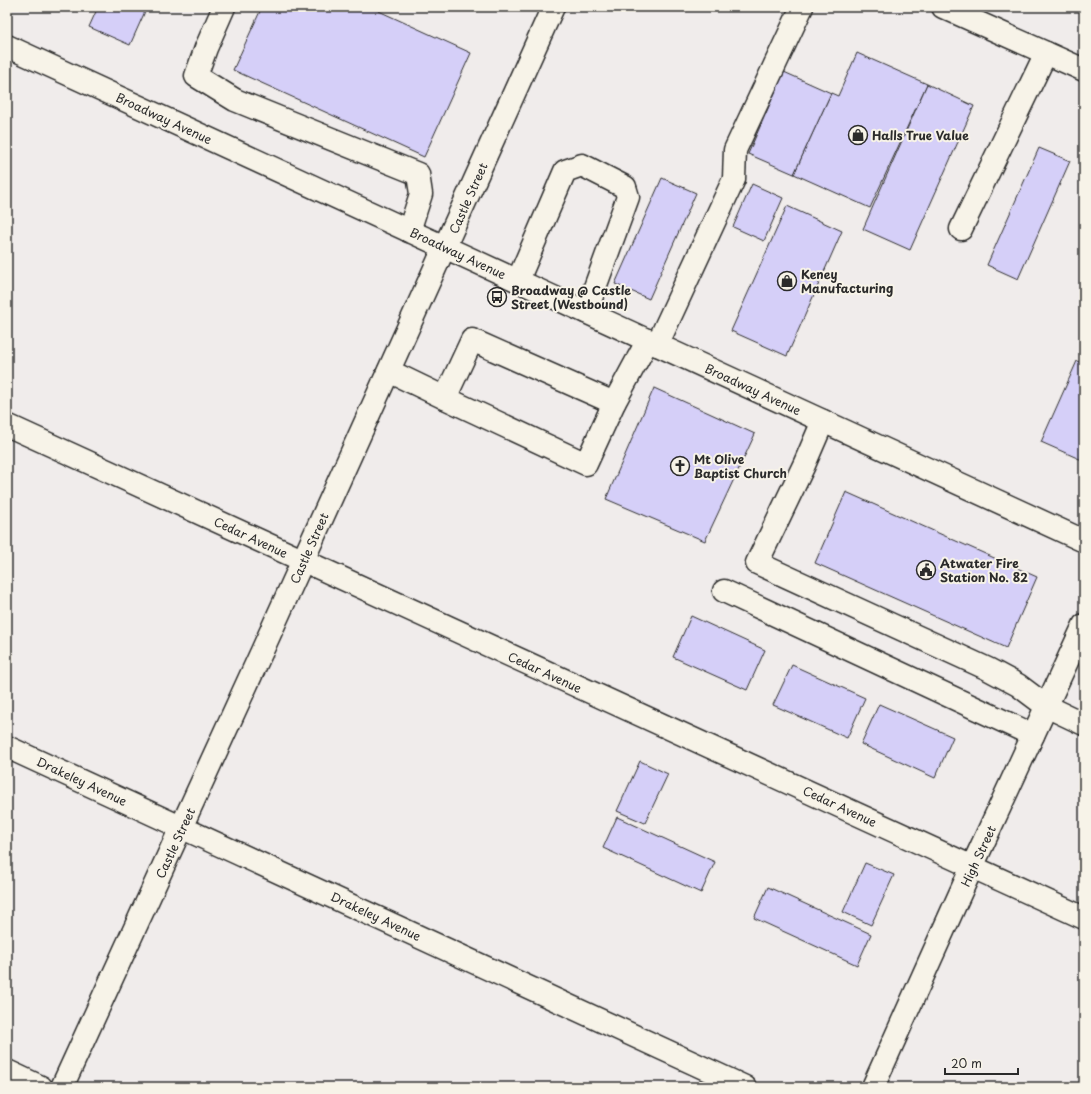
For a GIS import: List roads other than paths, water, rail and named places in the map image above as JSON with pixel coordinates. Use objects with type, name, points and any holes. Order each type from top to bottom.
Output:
[{"type":"street","points":[[224,7],[206,48],[196,76],[235,100],[418,174],[421,194],[410,231]]},
{"type":"street","name":"Castle Street","points":[[62,1087],[304,561],[553,7]]},
{"type":"street","points":[[389,371],[586,464],[614,404],[652,343],[734,179],[735,150],[802,7]]},
{"type":"street","points":[[943,7],[1084,70]]},
{"type":"street","name":"Broadway Avenue","points":[[7,46],[1084,541]]},
{"type":"street","points":[[962,229],[1046,53]]},
{"type":"street","points":[[518,280],[565,171],[582,165],[625,187],[628,197],[586,312]]},
{"type":"street","points":[[445,398],[472,340],[614,404]]},
{"type":"street","points":[[824,421],[757,563],[988,669],[1018,685],[1046,706],[1084,724]]},
{"type":"street","name":"Cedar Avenue","points":[[7,425],[1084,918]]},
{"type":"street","points":[[724,591],[1033,735]]},
{"type":"street","name":"High Street","points":[[873,1087],[972,867],[1084,625]]},
{"type":"street","name":"Drakeley Avenue","points":[[7,747],[745,1087]]},
{"type":"street","points":[[7,1071],[41,1087]]},
{"type":"place","name":"Halls True Value","points":[[858,135]]},
{"type":"place","name":"Keney Manufacturing","points":[[787,281]]},
{"type":"place","name":"Broadway @ Castle Street (Westbound)","points":[[497,297]]},
{"type":"place","name":"Mt Olive Baptist Church","points":[[680,466]]},
{"type":"place","name":"Atwater Fire Station No. 82","points":[[926,570]]}]
